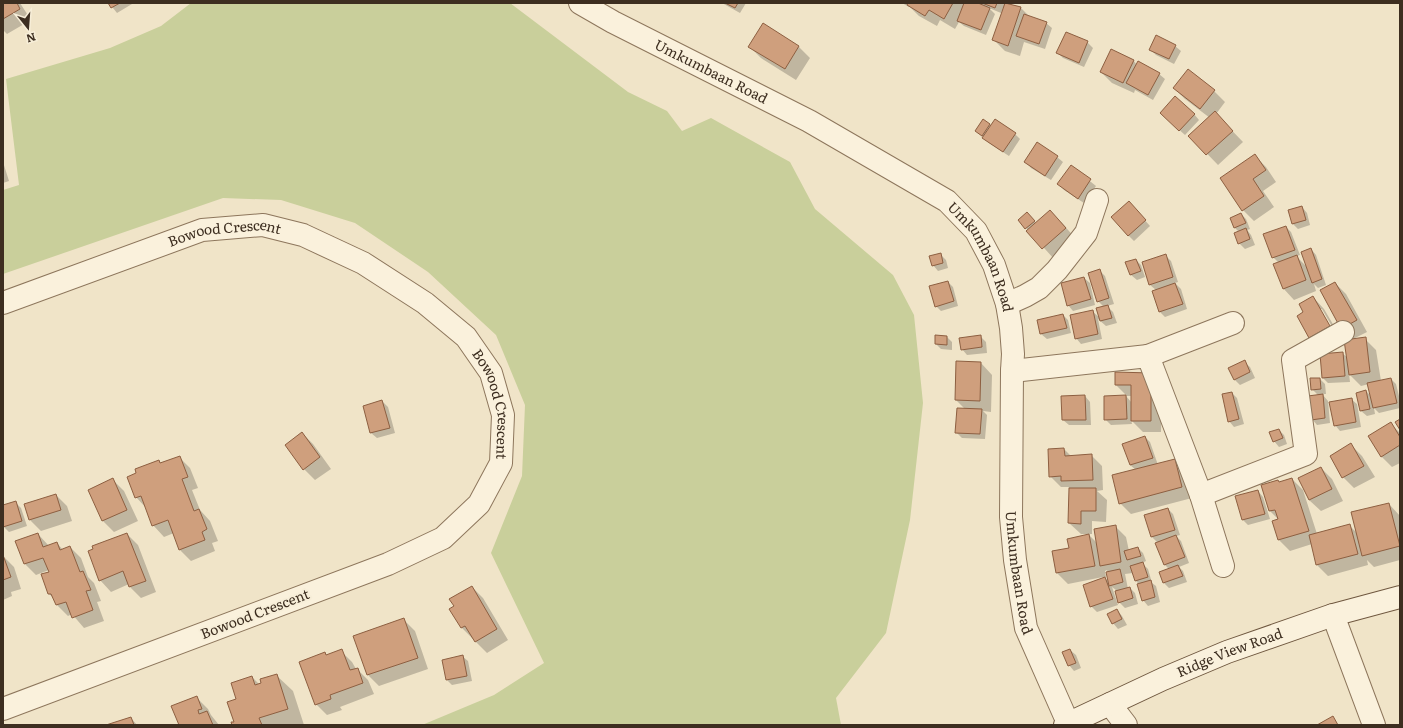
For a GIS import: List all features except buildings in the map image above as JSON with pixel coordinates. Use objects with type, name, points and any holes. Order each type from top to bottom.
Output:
[{"type":"street","name":"Umkumbaan Road","points":[[580,3],[613,22],[809,121],[947,201],[976,231],[994,265],[1007,304],[1011,328],[1013,354],[1011,516],[1015,560],[1026,628],[1067,724]]},
{"type":"street","points":[[1007,304],[1039,288],[1057,270],[1086,233],[1097,200]]},
{"type":"street","name":"Bowood Crescent","points":[[3,303],[202,230],[263,225],[303,235],[363,263],[425,303],[466,337],[491,373],[503,415],[501,463],[480,504],[443,538],[388,564],[3,709]]},
{"type":"street","points":[[1012,371],[1148,356],[1232,323]]},
{"type":"street","points":[[1201,495],[1306,454],[1293,360],[1343,332]]},
{"type":"street","points":[[1148,356],[1201,495],[1223,566]]},
{"type":"street","name":"Ridge View Road","points":[[1067,724],[1164,679],[1227,652],[1333,615],[1400,598]]},
{"type":"street","points":[[1333,615],[1374,725]]},
{"type":"street","points":[[1110,704],[1126,725]]},
{"type":"green space","points":[[191,3],[510,3],[628,92],[667,111],[682,131],[711,118],[790,162],[815,209],[893,275],[914,315],[923,403],[910,520],[886,633],[836,698],[841,725],[422,725],[494,695],[544,663],[491,553],[522,476],[525,405],[496,335],[428,272],[355,223],[281,200],[223,198],[3,274],[3,190],[19,185],[6,79],[110,48],[161,26]]}]
